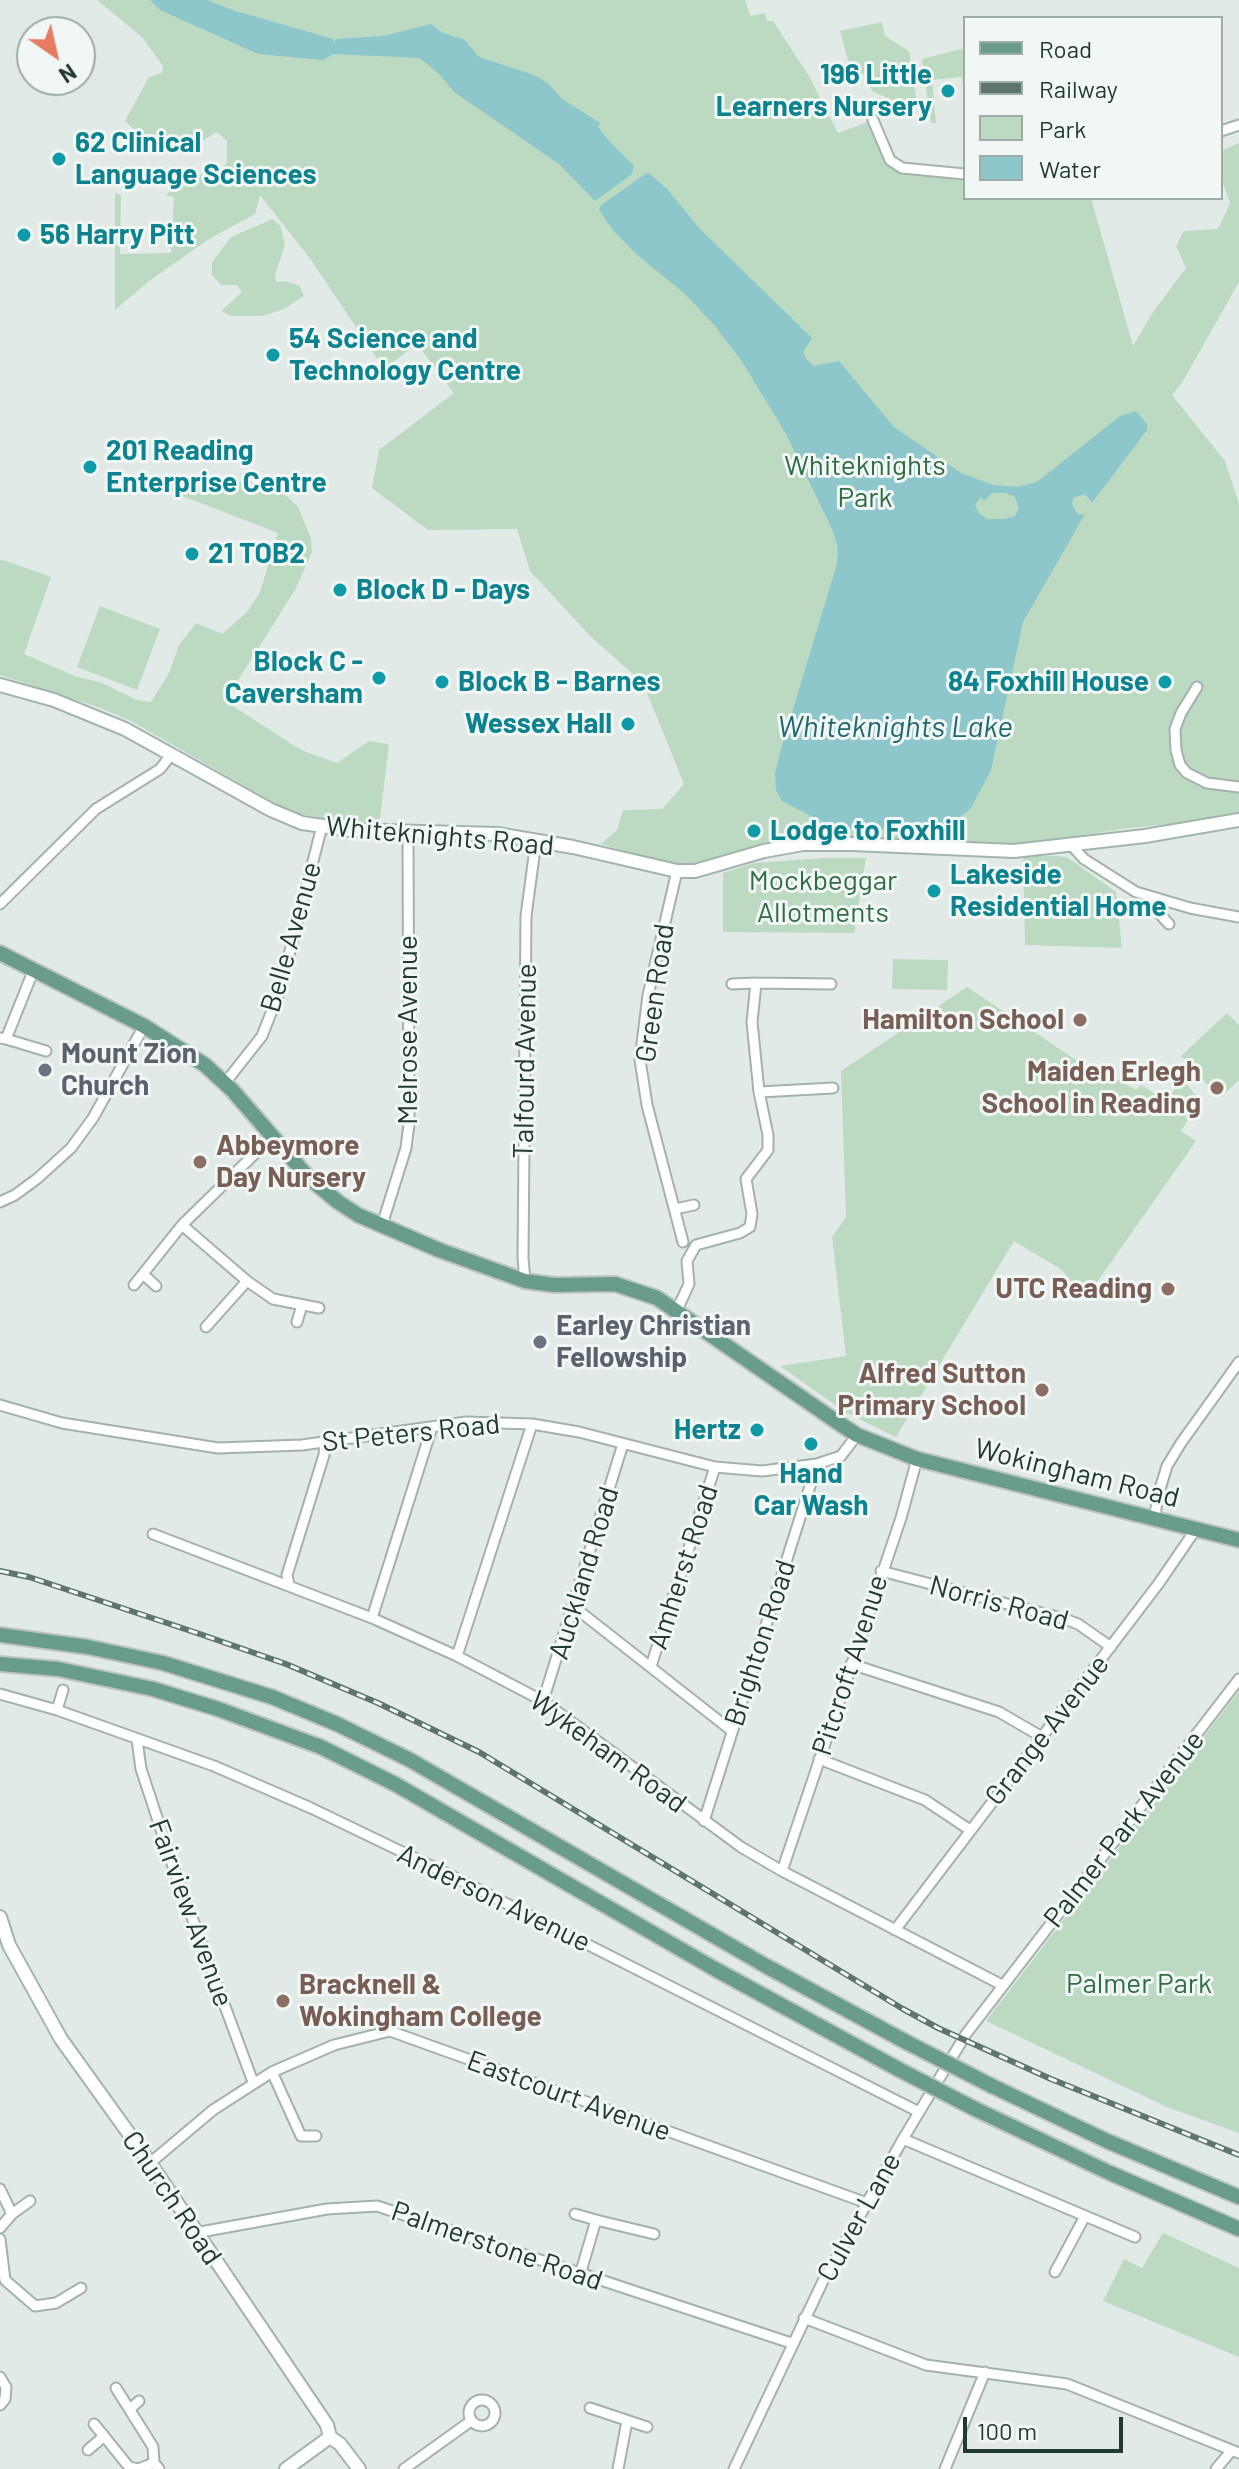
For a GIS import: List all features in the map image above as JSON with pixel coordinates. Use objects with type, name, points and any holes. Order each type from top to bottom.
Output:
[{"type":"main road","name":"Wokingham Road","points":[[0,953],[144,1026],[185,1051],[225,1083],[328,1195],[355,1213],[445,1253],[525,1281],[554,1285],[598,1283],[627,1286],[657,1298],[857,1435],[917,1459],[1239,1540]]},
{"type":"main road","points":[[0,1635],[88,1647],[163,1663],[272,1697],[337,1724],[410,1760],[766,1966],[908,2043],[1107,2141],[1239,2197]]},
{"type":"main road","points":[[0,1664],[58,1669],[153,1689],[246,1719],[332,1752],[395,1784],[713,1968],[898,2069],[1110,2173],[1239,2229]]},
{"type":"street","points":[[873,120],[890,160],[902,168],[963,174]]},
{"type":"street","name":"Whiteknights Road","points":[[0,685],[54,700],[125,729],[271,810],[302,823],[350,830],[461,831],[536,841],[677,871],[695,871],[764,851],[803,844],[1014,851],[1072,846],[1229,824],[1239,820]]},
{"type":"street","points":[[1197,687],[1175,729],[1180,765],[1187,773],[1207,783],[1239,787]]},
{"type":"street","points":[[0,904],[96,809],[150,777],[171,755]]},
{"type":"street","name":"Belle Avenue","points":[[225,1083],[262,1036],[280,990],[322,826]]},
{"type":"street","name":"Melrose Avenue","points":[[382,1225],[406,1148],[409,1124],[408,831]]},
{"type":"street","name":"Talfourd Avenue","points":[[525,1281],[526,916],[536,841]]},
{"type":"street","points":[[1072,846],[1079,856],[1097,869],[1151,897],[1239,917]]},
{"type":"street","name":"Green Road","points":[[677,871],[648,995],[640,1060],[647,1105],[683,1242]]},
{"type":"street","points":[[1151,897],[1152,906],[1169,924]]},
{"type":"street","points":[[34,969],[3,1038],[46,1051]]},
{"type":"street","points":[[677,1310],[689,1284],[687,1261],[696,1245],[740,1233],[750,1227],[752,1214],[746,1179],[768,1150],[769,1143],[759,1092],[752,1022],[756,983]]},
{"type":"street","points":[[732,984],[831,984]]},
{"type":"street","points":[[0,1202],[38,1178],[71,1148],[93,1118],[144,1026]]},
{"type":"street","points":[[759,1092],[833,1088]]},
{"type":"street","points":[[134,1285],[182,1225],[272,1137]]},
{"type":"street","points":[[675,1209],[694,1205]]},
{"type":"street","points":[[182,1225],[247,1281],[273,1299],[319,1308]]},
{"type":"street","points":[[144,1275],[156,1286]]},
{"type":"street","points":[[206,1327],[247,1281]]},
{"type":"street","points":[[297,1322],[302,1305]]},
{"type":"street","points":[[1155,1518],[1167,1466],[1239,1362]]},
{"type":"street","name":"St Peters Road","points":[[0,1405],[62,1423],[218,1448],[325,1442],[466,1422],[532,1424],[579,1432],[715,1467],[762,1471],[817,1464],[841,1456],[857,1435]]},
{"type":"street","points":[[457,1656],[532,1424]]},
{"type":"street","points":[[372,1618],[432,1427]]},
{"type":"street","points":[[289,1585],[287,1575],[324,1455],[325,1442]]},
{"type":"street","name":"Auckland Road","points":[[543,1701],[623,1444]]},
{"type":"street","name":"Pitcroft Avenue","points":[[782,1871],[901,1518],[917,1459]]},
{"type":"street","name":"Brighton Road","points":[[704,1821],[817,1464]]},
{"type":"street","name":"Amherst Road","points":[[651,1666],[715,1467]]},
{"type":"street","name":"Grange Avenue","points":[[895,1930],[1111,1647],[1196,1529]]},
{"type":"street","name":"Wykeham Road","points":[[153,1534],[372,1618],[457,1656],[543,1701],[704,1821],[782,1871],[986,1978],[1005,1982]]},
{"type":"street","name":"Norris Road","points":[[881,1571],[1065,1619],[1078,1624],[1111,1647]]},
{"type":"street","points":[[574,1607],[732,1731]]},
{"type":"street","points":[[851,1664],[999,1712],[1042,1737]]},
{"type":"street","name":"Palmer Park Avenue","points":[[1005,1982],[1239,1679]]},
{"type":"street","points":[[57,1710],[63,1690]]},
{"type":"street","name":"Anderson Avenue","points":[[0,1694],[57,1710],[214,1766],[339,1821],[919,2112]]},
{"type":"street","name":"Fairview Avenue","points":[[137,1740],[141,1769],[173,1866],[253,2082]]},
{"type":"street","points":[[819,1759],[925,1800],[970,1830]]},
{"type":"street","name":"Church Road","points":[[0,1917],[9,1945],[61,2039],[150,2163],[327,2425],[330,2437],[340,2444],[359,2469]]},
{"type":"street","name":"Culver Lane","points":[[734,2469],[791,2343],[867,2203],[966,2034],[1005,1982]]},
{"type":"street","name":"Eastcourt Avenue","points":[[150,2163],[213,2110],[253,2082],[334,2045],[390,2031],[867,2203]]},
{"type":"street","points":[[272,2072],[301,2136],[316,2136]]},
{"type":"street","points":[[903,2139],[1135,2237]]},
{"type":"street","points":[[0,2189],[12,2214]]},
{"type":"street","points":[[0,2228],[30,2201]]},
{"type":"street","name":"Palmerstone Road","points":[[195,2233],[327,2209],[377,2206],[791,2343]]},
{"type":"street","points":[[575,2214],[654,2234]]},
{"type":"street","points":[[1055,2272],[1085,2216]]},
{"type":"street","points":[[580,2275],[596,2220]]},
{"type":"street","points":[[0,2239],[5,2280],[35,2306],[56,2303],[81,2288]]},
{"type":"street","points":[[73,2295],[79,2304]]},
{"type":"street","points":[[804,2318],[926,2365],[1067,2384],[1235,2451],[1216,2469]]},
{"type":"street","points":[[945,2469],[985,2372]]},
{"type":"street","points":[[0,2377],[6,2387],[5,2399],[0,2405]]},
{"type":"street","points":[[94,2424],[129,2467],[156,2466],[153,2447],[116,2388]]},
{"type":"street","points":[[130,2409],[139,2401]]},
{"type":"street","points":[[590,2408],[647,2427]]},
{"type":"street","points":[[404,2469],[471,2421]]},
{"type":"street","points":[[618,2469],[627,2421]]},
{"type":"street","points":[[88,2450],[104,2436]]},
{"type":"street","points":[[286,2469],[330,2437]]},
{"type":"green space","name":"Whiteknights Park","points":[[97,0],[745,0],[750,16],[765,13],[767,21],[773,21],[809,76],[838,133],[873,120],[891,160],[902,168],[963,174],[963,200],[1092,200],[1133,346],[1153,312],[1186,268],[1176,246],[1184,231],[1218,229],[1230,203],[1223,184],[1223,150],[1239,143],[1239,282],[1172,395],[1225,461],[1239,504],[1239,816],[1187,822],[1180,827],[1170,824],[1121,829],[1013,847],[788,841],[741,852],[695,869],[677,867],[601,844],[617,830],[623,810],[662,809],[684,784],[643,683],[590,636],[530,571],[517,529],[428,530],[372,488],[379,450],[454,393],[417,344],[384,369],[311,260],[260,195],[255,214],[209,239],[148,282],[115,310],[115,193],[121,195],[120,254],[171,253],[174,197],[166,196],[179,177],[219,172],[227,163],[227,141],[217,132],[171,154],[152,146],[125,121],[149,77],[162,73],[163,66],[142,37]]},
{"type":"green space","points":[[882,22],[885,36],[909,51],[917,104],[892,100],[872,91],[865,75],[851,69],[840,31]]},
{"type":"green space","points":[[963,49],[963,85],[962,77],[932,80],[936,123],[931,123],[922,59]]},
{"type":"green space","points":[[273,219],[281,227],[285,245],[275,275],[276,282],[285,281],[300,286],[304,296],[284,309],[262,316],[232,316],[221,311],[242,292],[237,285],[221,285],[212,275],[212,262],[231,237]]},
{"type":"green space","points":[[173,475],[189,478],[207,494],[228,484],[244,481],[274,484],[298,507],[311,538],[312,552],[295,590],[225,701],[301,750],[337,763],[369,741],[389,744],[379,827],[292,813],[131,721],[0,675],[0,559],[51,577],[24,654],[77,677],[100,682],[137,700],[151,702],[169,673],[179,645],[196,623],[222,634],[248,611],[260,592],[278,533],[162,488]]},
{"type":"green space","points":[[100,606],[160,629],[137,690],[77,667]]},
{"type":"green space","points":[[1023,854],[1067,857],[1116,892],[1122,948],[1025,945]]},
{"type":"green space","name":"Mockbeggar Allotments","points":[[866,858],[854,933],[723,932],[723,873],[754,863]]},
{"type":"green space","points":[[893,959],[948,960],[947,990],[892,989]]},
{"type":"green space","points":[[967,987],[1106,1080],[1110,1075],[1136,1090],[1141,1085],[1166,1101],[1182,1079],[1200,1100],[1181,1131],[1196,1141],[1085,1299],[1062,1270],[1014,1241],[896,1437],[847,1413],[780,1366],[846,1356],[832,1237],[846,1217],[841,1071]]},
{"type":"green space","points":[[1227,1013],[1239,1025],[1239,1080],[1220,1098],[1181,1056]]},
{"type":"green space","name":"Palmer Park","points":[[1239,1691],[1239,2133],[1167,2107],[986,2021]]},
{"type":"green space","points":[[1163,2233],[1239,2268],[1239,2357],[1103,2301],[1124,2259],[1142,2268]]},
{"type":"water","points":[[150,0],[207,0],[333,39],[334,44],[336,39],[384,36],[431,24],[443,33],[465,40],[479,57],[534,75],[548,83],[562,99],[600,123],[598,127],[634,166],[632,174],[595,201],[559,164],[454,92],[420,58],[333,54],[323,60],[258,54],[160,10]]},
{"type":"water","name":"Whiteknights Lake","points":[[649,173],[668,190],[700,229],[812,338],[803,352],[807,360],[814,366],[839,361],[894,427],[961,473],[993,485],[1018,487],[1037,482],[1120,416],[1136,411],[1147,424],[1147,430],[1092,503],[1085,494],[1073,498],[1075,510],[1079,515],[1085,514],[1023,622],[991,770],[971,808],[953,823],[950,830],[834,828],[782,801],[776,790],[775,773],[781,749],[837,564],[838,548],[832,529],[786,434],[743,363],[715,326],[684,293],[636,254],[599,210],[601,205]],"holes":[[[992,493],[1015,497],[1019,508],[1015,516],[987,519],[979,513],[975,505],[981,497],[984,501]]]},
{"type":"railway","points":[[0,1571],[29,1577],[286,1664],[378,1703],[479,1752],[938,2028],[1051,2079],[1239,2155]]},
{"type":"place","name":"196 Little Learners Nursery","points":[[948,91]]},
{"type":"place","name":"62 Clinical Language Sciences","points":[[59,159]]},
{"type":"place","name":"56 Harry Pitt","points":[[24,235]]},
{"type":"place","name":"54 Science and Technology Centre","points":[[273,355]]},
{"type":"place","name":"201 Reading Enterprise Centre","points":[[90,467]]},
{"type":"place","name":"21 TOB2","points":[[192,554]]},
{"type":"place","name":"Block D - Days","points":[[340,590]]},
{"type":"place","name":"Block C - Caversham","points":[[379,678]]},
{"type":"place","name":"Block B - Barnes","points":[[442,682]]},
{"type":"place","name":"84 Foxhill House","points":[[1165,682]]},
{"type":"place","name":"Wessex Hall","points":[[628,724]]},
{"type":"place","name":"Lodge to Foxhill","points":[[754,831]]},
{"type":"place","name":"Lakeside Residential Home","points":[[934,891]]},
{"type":"place","name":"Hamilton School","points":[[1080,1020]]},
{"type":"place","name":"Mount Zion Church","points":[[45,1070]]},
{"type":"place","name":"Maiden Erlegh School in Reading","points":[[1217,1088]]},
{"type":"place","name":"Abbeymore Day Nursery","points":[[200,1162]]},
{"type":"place","name":"UTC Reading","points":[[1168,1289]]},
{"type":"place","name":"Earley Christian Fellowship","points":[[540,1342]]},
{"type":"place","name":"Alfred Sutton Primary School","points":[[1042,1390]]},
{"type":"place","name":"Hertz","points":[[757,1430]]},
{"type":"place","name":"Hand Car Wash","points":[[811,1444]]},
{"type":"place","name":"Bracknell & Wokingham College","points":[[283,2001]]}]
